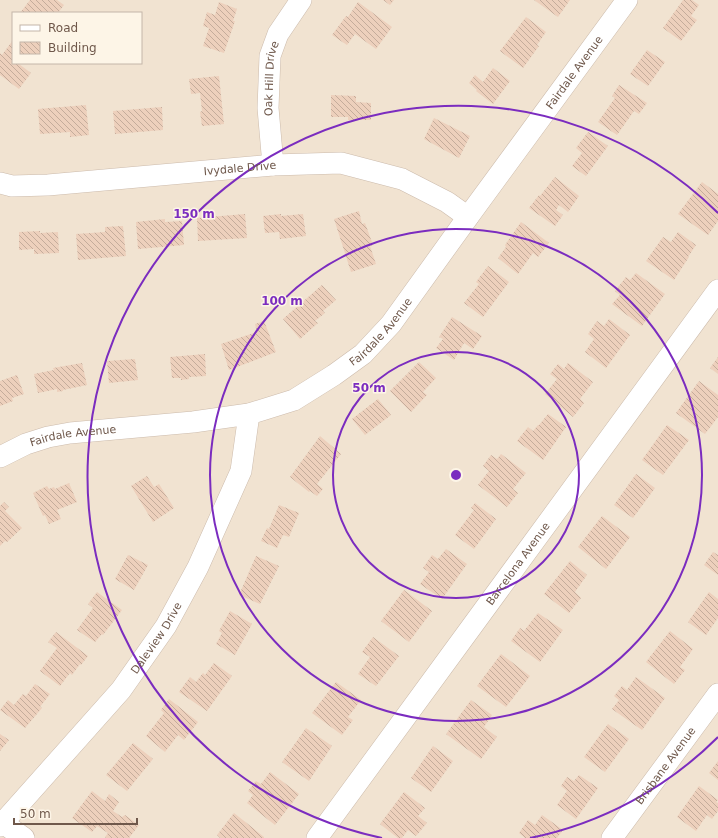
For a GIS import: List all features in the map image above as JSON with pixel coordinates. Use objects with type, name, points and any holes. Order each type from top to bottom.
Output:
[{"type":"street","name":"Oak Hill Drive","points":[[273,166],[268,108],[270,56],[278,34],[301,0]]},
{"type":"street","name":"Fairdale Avenue","points":[[0,457],[26,444],[41,439],[70,433],[192,422],[250,414],[294,400],[334,375],[362,354],[392,324],[468,217],[627,0]]},
{"type":"street","name":"Ivydale Drive","points":[[0,183],[12,186],[48,185],[273,166],[341,163],[402,179],[447,202],[468,217]]},
{"type":"street","name":"Barcelona Avenue","points":[[317,838],[718,290]]},
{"type":"street","name":"Daleview Drive","points":[[1,824],[121,690],[166,626],[198,567],[241,471],[250,414]]},
{"type":"street","name":"Brisbane Avenue","points":[[612,838],[718,694]]},
{"type":"street","points":[[1,824],[24,838]]},
{"type":"shaded area","points":[[0,0],[718,0],[718,838],[0,838]]},
{"type":"building","points":[[30,0],[57,0],[64,5],[59,12],[21,12]]},
{"type":"building","points":[[383,0],[394,0],[390,5]]},
{"type":"building","points":[[534,0],[570,0],[558,17]]},
{"type":"building","points":[[683,0],[692,0],[699,5],[691,16],[697,20],[681,41],[663,28]]},
{"type":"building","points":[[219,2],[237,9],[233,21],[235,21],[224,53],[203,46],[209,28],[203,26],[207,12],[215,15]]},
{"type":"building","points":[[358,2],[392,27],[376,49],[355,34],[347,45],[332,35],[346,16],[348,17]]},
{"type":"building","points":[[526,17],[546,32],[537,45],[539,46],[523,68],[500,51]]},
{"type":"building","points":[[12,41],[12,64],[19,64],[31,73],[19,89],[0,75],[0,53],[2,55]]},
{"type":"building","points":[[647,50],[665,62],[648,86],[630,74]]},
{"type":"building","points":[[493,68],[510,81],[493,104],[476,91],[477,90],[469,83],[475,75],[483,82]]},
{"type":"building","points":[[219,76],[224,124],[202,126],[200,93],[191,94],[189,79]]},
{"type":"building","points":[[619,85],[647,103],[639,114],[634,111],[617,135],[598,122],[615,98],[612,96]]},
{"type":"building","points":[[331,95],[356,96],[356,102],[371,103],[371,120],[348,120],[348,117],[331,117]]},
{"type":"building","points":[[86,105],[89,135],[70,137],[70,132],[40,134],[38,109]]},
{"type":"building","points":[[162,107],[163,130],[115,134],[113,111]]},
{"type":"building","points":[[434,118],[470,136],[459,158],[424,139]]},
{"type":"building","points":[[588,132],[608,146],[586,176],[572,166],[582,153],[576,148]]},
{"type":"building","points":[[555,177],[579,196],[568,212],[559,205],[556,210],[563,215],[555,226],[529,208]]},
{"type":"building","points":[[702,182],[718,194],[718,221],[708,235],[678,214]]},
{"type":"building","points":[[359,211],[362,224],[365,223],[373,245],[370,246],[376,264],[351,272],[334,219]]},
{"type":"building","points":[[245,214],[247,238],[198,241],[197,218]]},
{"type":"building","points":[[281,214],[281,216],[303,214],[306,236],[280,239],[279,232],[265,233],[263,216]]},
{"type":"building","points":[[165,219],[165,222],[182,221],[184,245],[138,249],[136,222]]},
{"type":"building","points":[[521,222],[549,243],[538,257],[533,253],[518,274],[498,258]]},
{"type":"building","points":[[123,226],[126,256],[78,260],[76,234],[105,232],[105,227]]},
{"type":"building","points":[[40,231],[40,233],[58,232],[59,253],[34,254],[34,249],[19,250],[19,232]]},
{"type":"building","points":[[678,232],[696,245],[674,280],[646,261],[663,237],[671,242]]},
{"type":"building","points":[[488,266],[509,282],[483,317],[464,303],[479,284],[476,282]]},
{"type":"building","points":[[636,273],[665,294],[642,326],[612,304],[620,295],[615,291],[626,277],[630,280]]},
{"type":"building","points":[[322,285],[336,300],[323,311],[325,313],[315,321],[318,323],[300,339],[283,319]]},
{"type":"building","points":[[452,317],[482,336],[473,349],[464,343],[454,360],[436,348],[443,339],[439,337]]},
{"type":"building","points":[[609,319],[630,335],[606,368],[585,352],[594,339],[588,334],[597,321],[604,326]]},
{"type":"building","points":[[264,321],[276,352],[229,370],[221,344],[257,332],[255,324]]},
{"type":"building","points":[[205,354],[206,376],[189,377],[189,379],[181,380],[181,378],[172,378],[170,357]]},
{"type":"building","points":[[718,357],[718,374],[710,368]]},
{"type":"building","points":[[135,359],[138,380],[109,383],[107,361]]},
{"type":"building","points":[[419,362],[436,378],[423,392],[427,395],[411,412],[390,391]]},
{"type":"building","points":[[82,363],[87,385],[57,392],[57,389],[38,393],[34,374],[54,370],[53,368]]},
{"type":"building","points":[[568,363],[593,382],[580,399],[584,403],[573,417],[545,394],[557,379],[550,374],[558,364],[564,369]]},
{"type":"building","points":[[17,375],[24,394],[12,398],[13,401],[0,406],[0,381]]},
{"type":"building","points":[[699,381],[718,395],[718,417],[705,434],[676,413]]},
{"type":"building","points":[[378,399],[391,415],[365,435],[352,419]]},
{"type":"building","points":[[548,414],[566,427],[543,460],[517,441],[528,427],[533,431]]},
{"type":"building","points":[[667,425],[689,440],[663,475],[642,460]]},
{"type":"building","points":[[320,436],[341,454],[317,484],[323,489],[317,496],[310,491],[309,492],[290,477]]},
{"type":"building","points":[[501,454],[526,473],[513,489],[518,493],[507,507],[478,485],[489,471],[483,466],[491,455],[497,459]]},
{"type":"building","points":[[636,474],[655,488],[633,518],[614,505]]},
{"type":"building","points":[[147,476],[154,487],[159,484],[174,508],[153,522],[131,486]]},
{"type":"building","points":[[69,483],[77,502],[57,510],[61,519],[49,524],[45,515],[43,516],[33,493],[47,486],[49,489],[54,487],[55,489]]},
{"type":"building","points":[[4,502],[9,507],[5,511],[22,528],[7,542],[5,541],[0,546],[0,506]]},
{"type":"building","points":[[475,503],[496,519],[474,549],[455,535],[474,510],[471,508]]},
{"type":"building","points":[[279,505],[299,513],[289,537],[283,535],[277,548],[261,541],[267,528],[269,529]]},
{"type":"building","points":[[602,516],[630,537],[606,569],[578,547]]},
{"type":"building","points":[[446,549],[467,564],[442,599],[420,584],[429,572],[423,568],[432,555],[438,559]]},
{"type":"building","points":[[713,552],[718,555],[718,575],[704,565]]},
{"type":"building","points":[[128,555],[148,565],[134,590],[115,579]]},
{"type":"building","points":[[256,556],[279,566],[260,604],[239,595]]},
{"type":"building","points":[[570,561],[587,575],[575,592],[581,598],[569,613],[544,594]]},
{"type":"building","points":[[404,590],[432,611],[409,642],[381,621]]},
{"type":"building","points":[[97,592],[122,610],[103,635],[102,634],[95,642],[77,630],[93,608],[88,604]]},
{"type":"building","points":[[709,592],[718,599],[718,618],[706,635],[688,622]]},
{"type":"building","points":[[230,611],[252,624],[235,655],[216,644],[222,633],[219,631]]},
{"type":"building","points":[[538,613],[563,630],[540,662],[511,641],[520,628],[524,631]]},
{"type":"building","points":[[670,631],[693,649],[680,667],[685,670],[674,684],[646,662]]},
{"type":"building","points":[[56,632],[88,656],[72,675],[70,673],[60,686],[40,671],[57,648],[48,642]]},
{"type":"building","points":[[373,637],[399,656],[376,686],[358,674],[370,657],[362,652]]},
{"type":"building","points":[[501,654],[530,676],[506,707],[477,686]]},
{"type":"building","points":[[214,663],[232,676],[207,711],[179,692],[190,677],[196,682],[203,673],[205,675]]},
{"type":"building","points":[[636,677],[665,698],[642,730],[612,709],[619,700],[614,696],[622,686],[627,690]]},
{"type":"building","points":[[336,682],[361,700],[348,717],[353,720],[342,735],[312,713]]},
{"type":"building","points":[[35,684],[50,694],[40,707],[42,708],[25,728],[0,710],[8,700],[14,705],[23,694],[26,696]]},
{"type":"building","points":[[169,699],[198,722],[184,740],[178,735],[165,752],[146,736],[164,713],[161,710]]},
{"type":"building","points":[[471,700],[492,715],[484,727],[497,737],[481,759],[446,734]]},
{"type":"building","points":[[608,724],[629,739],[605,772],[584,757]]},
{"type":"building","points":[[306,728],[332,746],[309,781],[282,762]]},
{"type":"building","points":[[0,734],[9,740],[0,751]]},
{"type":"building","points":[[133,743],[153,759],[127,791],[106,775]]},
{"type":"building","points":[[433,746],[453,761],[431,792],[411,778]]},
{"type":"building","points":[[718,761],[718,780],[709,773]]},
{"type":"building","points":[[270,772],[299,794],[275,825],[247,803],[253,795],[248,791],[256,781],[261,784]]},
{"type":"building","points":[[579,775],[598,788],[576,819],[557,805],[567,791],[561,786],[567,777],[574,781]]},
{"type":"building","points":[[699,786],[718,800],[716,802],[718,803],[718,811],[712,819],[707,815],[696,831],[677,817]]},
{"type":"building","points":[[92,791],[105,801],[109,794],[119,802],[113,811],[122,817],[125,815],[139,825],[129,838],[106,838],[105,837],[108,833],[97,826],[92,832],[72,818]]},
{"type":"building","points":[[404,792],[425,808],[418,816],[427,823],[416,836],[408,830],[402,838],[398,838],[380,824]]},
{"type":"building","points":[[234,813],[264,838],[220,838],[217,835]]},
{"type":"building","points":[[542,815],[563,830],[557,838],[525,838],[519,833],[528,820],[535,825]]}]
